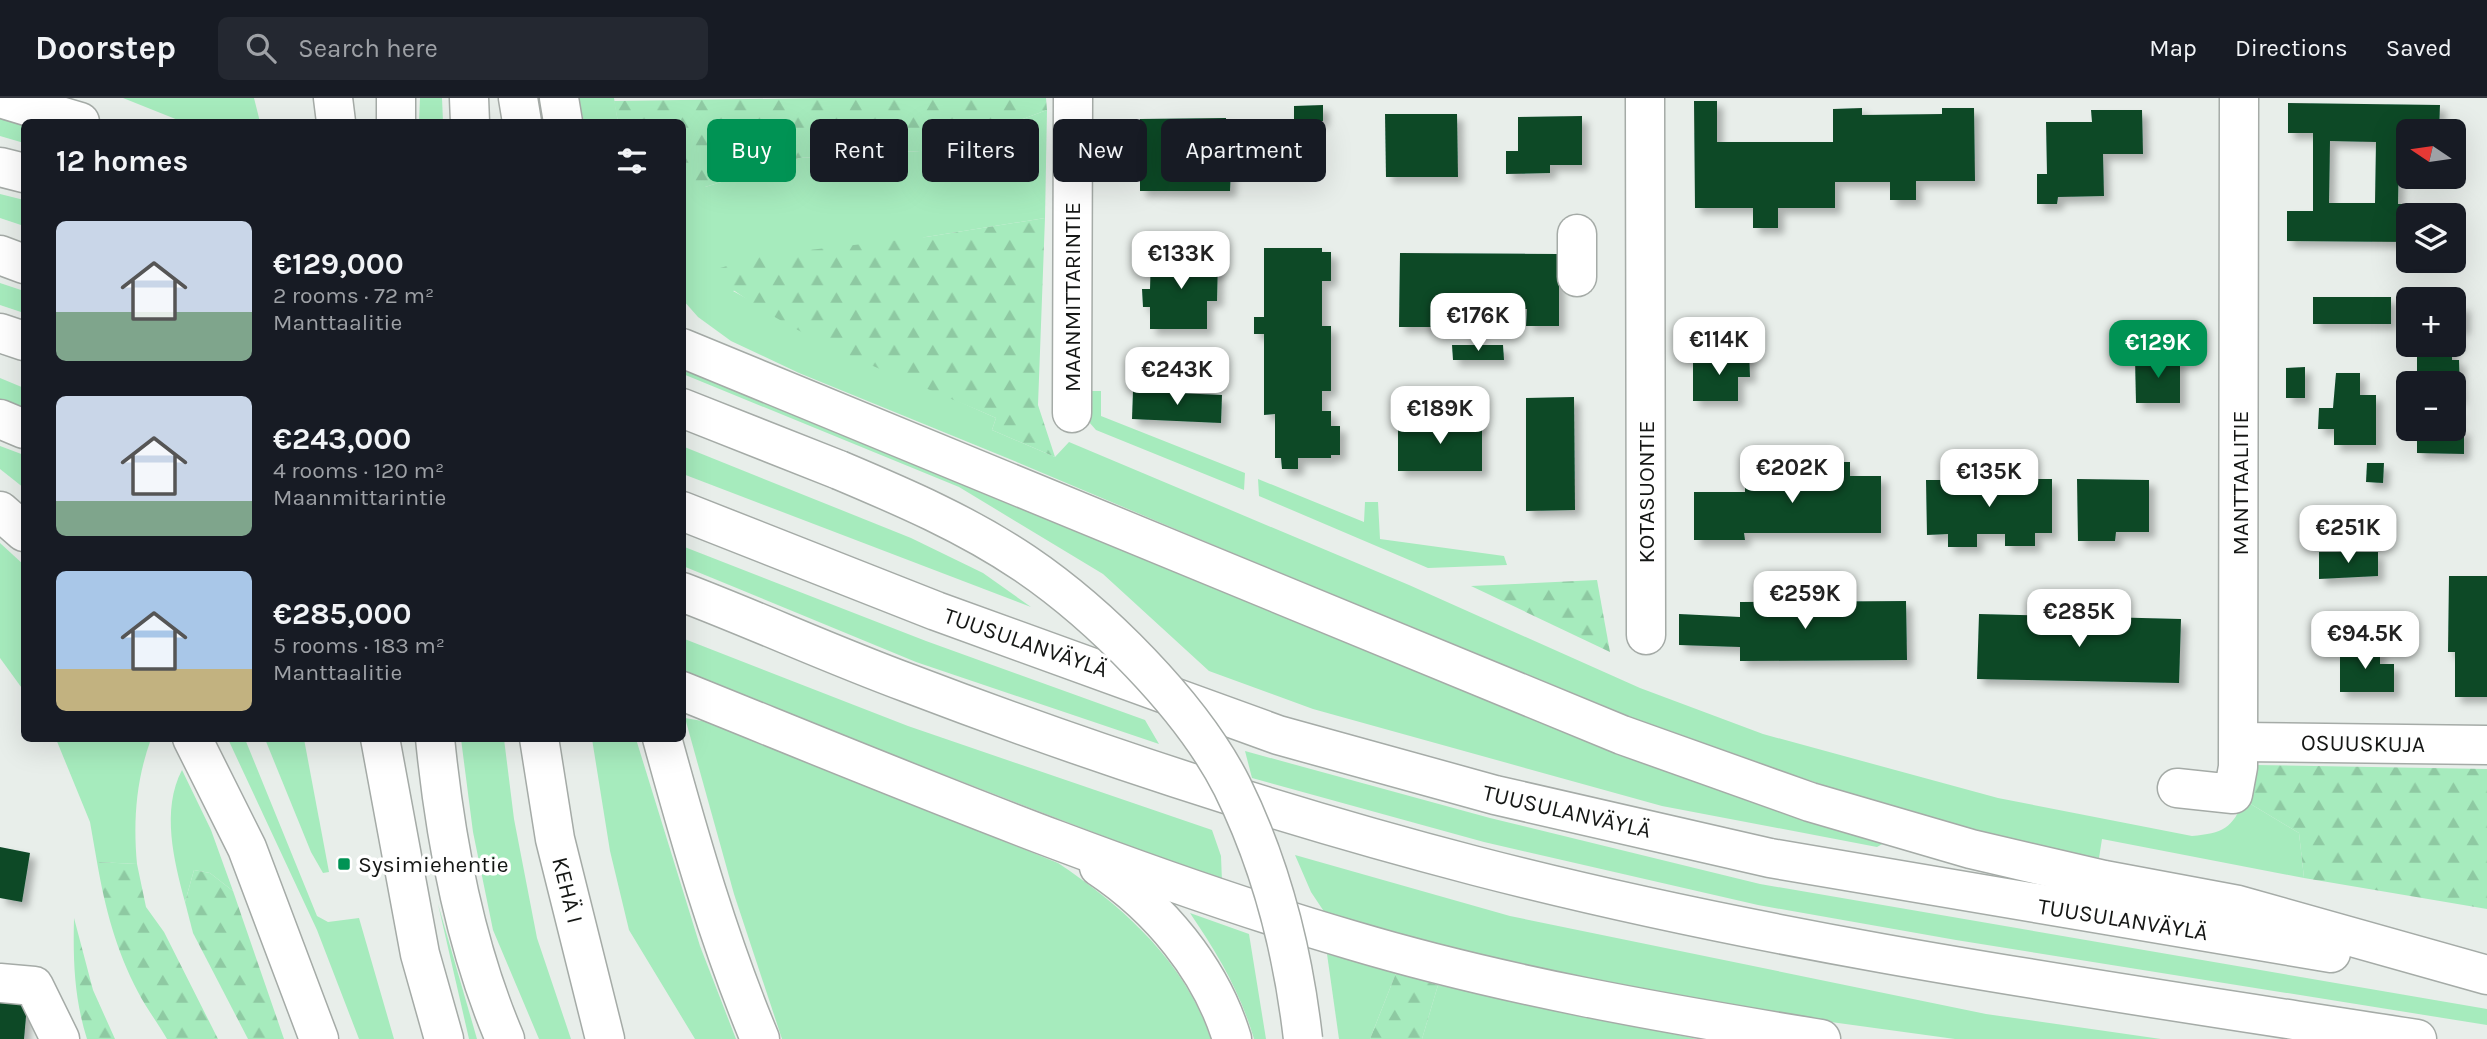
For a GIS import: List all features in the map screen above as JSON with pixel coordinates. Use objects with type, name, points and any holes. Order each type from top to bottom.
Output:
[{"type":"main road","points":[[0,98],[70,119]]},
{"type":"main road","points":[[59,98],[104,119]]},
{"type":"main road","points":[[333,98],[336,119]]},
{"type":"main road","points":[[337,119],[338,98]]},
{"type":"main road","points":[[396,98],[396,119]]},
{"type":"main road","points":[[469,98],[470,119]]},
{"type":"main road","points":[[519,98],[522,119]]},
{"type":"main road","points":[[559,98],[562,119]]},
{"type":"main road","name":"MAANMITTARINTIE","points":[[1072,412],[1073,98]]},
{"type":"main road","name":"KOTASUONTIE","points":[[1645,98],[1646,635]]},
{"type":"main road","name":"MANTTAALITIE","points":[[2177,788],[2234,794],[2239,742],[2239,98]]},
{"type":"main road","points":[[0,167],[21,172]]},
{"type":"main road","points":[[1577,234],[1577,277]]},
{"type":"main road","points":[[0,255],[21,263]]},
{"type":"main road","points":[[0,333],[21,340]]},
{"type":"main road","points":[[686,335],[869,424]]},
{"type":"main road","points":[[686,350],[1622,735],[1811,802],[1971,849],[2104,880],[2238,905],[2487,977]]},
{"type":"main road","points":[[686,410],[930,509],[1023,562],[1077,603],[1167,694],[1204,740],[1231,784],[1254,837],[1285,929],[1297,982],[1303,1039]]},
{"type":"main road","points":[[0,419],[21,428]]},
{"type":"main road","points":[[0,511],[21,529]]},
{"type":"main road","name":"TUUSULANVÄYLÄ","points":[[686,512],[936,611],[1279,735],[1495,795],[1770,858],[2487,977]]},
{"type":"main road","points":[[686,594],[908,683],[1087,747],[1261,805],[1478,866],[1753,928],[1953,965],[2417,1039]]},
{"type":"main road","points":[[686,693],[1023,825],[1237,905],[1480,975],[1626,1007],[1821,1039]]},
{"type":"main road","points":[[686,703],[728,709]]},
{"type":"main road","points":[[194,742],[247,848],[319,1039]]},
{"type":"main road","points":[[381,742],[420,954],[444,1039]]},
{"type":"main road","name":"KEHÄ I","points":[[540,742],[555,839],[605,1039]]},
{"type":"main road","points":[[663,742],[693,850],[724,945],[760,1039]]},
{"type":"main road","name":"OSUUSKUJA","points":[[2239,742],[2487,745]]},
{"type":"main road","points":[[436,748],[459,888],[494,1013],[505,1039]]},
{"type":"main road","points":[[1023,825],[1116,878],[1153,912],[1202,970],[1223,1009],[1232,1039]]},
{"type":"main road","points":[[0,983],[34,986],[60,1039]]},
{"type":"green space","points":[[123,98],[254,98],[259,119],[176,119]]},
{"type":"green space","points":[[420,98],[442,98],[443,119],[419,119]]},
{"type":"green space","points":[[578,98],[614,98],[618,119],[583,119]]},
{"type":"green space","points":[[1046,98],[1047,110],[1022,119],[922,119],[922,151],[908,152],[908,119],[810,119],[810,157],[796,159],[796,119],[707,119],[707,182],[721,182],[705,187],[686,187],[686,119],[617,119],[614,101]]},
{"type":"green space","points":[[1047,110],[1045,218],[926,237],[733,291],[830,344],[996,418],[992,430],[1055,457],[1069,442],[1409,585],[1640,688],[1763,734],[1998,798],[2192,836],[2225,828],[2244,800],[2299,833],[2304,878],[2102,839],[2099,858],[1993,837],[1889,807],[1625,719],[799,373],[731,341],[698,317],[686,303],[686,187],[705,187],[721,182],[796,182],[796,159],[810,157],[810,182],[908,182],[908,152],[922,151],[922,182],[1039,182],[1039,119],[1022,119]]},
{"type":"green space","points":[[0,113],[21,121],[21,142],[0,136]]},
{"type":"green space","points":[[0,194],[21,199],[21,225],[0,218]]},
{"type":"green space","points":[[1045,218],[1038,405],[1055,457],[992,430],[996,418],[809,336],[740,295],[710,271],[764,255],[926,237]]},
{"type":"green space","points":[[0,283],[21,290],[21,312],[0,305]]},
{"type":"green space","points":[[686,369],[1613,752],[1886,842],[1877,847],[1662,806],[1313,709],[1209,671],[1103,574],[959,487],[686,375]]},
{"type":"green space","points":[[0,378],[21,387],[21,414],[0,405]]},
{"type":"green space","points":[[1090,391],[1101,391],[1101,416],[1245,473],[1244,490],[1096,430],[1089,422]]},
{"type":"green space","points":[[0,446],[21,454],[21,486],[0,469]]},
{"type":"green space","points":[[686,448],[911,538],[983,573],[1031,607],[686,475]]},
{"type":"green space","points":[[1258,479],[1364,522],[1365,502],[1378,502],[1380,539],[1504,556],[1507,565],[1428,568],[1259,496]]},
{"type":"green space","points":[[0,543],[21,562],[21,687],[0,658]]},
{"type":"green space","points":[[686,548],[926,641],[1145,720],[1159,744],[916,662],[686,567]]},
{"type":"green space","points":[[1597,580],[1610,652],[1471,586]]},
{"type":"green space","points":[[686,640],[908,726],[1212,830],[1221,856],[1222,882],[686,675]]},
{"type":"green space","points":[[686,718],[708,722],[1058,863],[1106,898],[1150,939],[1185,985],[1200,1011],[1211,1039],[782,1039],[734,894]]},
{"type":"green space","points":[[57,742],[150,742],[137,801],[137,864],[97,862],[90,822]]},
{"type":"green space","points":[[229,742],[246,742],[317,916],[328,922],[359,918],[394,1039],[359,1039],[317,930]]},
{"type":"green space","points":[[266,742],[305,742],[329,872],[323,873],[311,852]]},
{"type":"green space","points":[[461,742],[504,742],[514,819],[537,938],[571,1039],[539,1039],[493,930],[473,832]]},
{"type":"green space","points":[[592,742],[637,742],[700,946],[736,1039],[695,1039],[629,930],[610,851]]},
{"type":"green space","points":[[1245,751],[1490,818],[1760,884],[2487,1009],[2487,1025],[1956,940],[1758,905],[1484,842],[1252,778]]},
{"type":"green space","points":[[2256,765],[2487,769],[2487,909],[2304,878],[2299,833],[2244,800]]},
{"type":"green space","points":[[182,770],[211,830],[233,891],[210,873],[194,870],[185,902],[174,853],[171,819],[172,802]]},
{"type":"green space","points":[[1295,855],[1510,916],[1986,1014],[2161,1039],[1955,1039],[1678,998],[1526,967],[1327,916],[1311,892]]},
{"type":"green space","points":[[97,862],[137,864],[146,907],[164,932],[218,1039],[167,1039],[141,998],[117,945]]},
{"type":"green space","points":[[194,870],[210,873],[233,891],[284,1039],[248,1039],[193,933],[185,902]]},
{"type":"green space","points":[[438,904],[477,1039],[469,1039]]},
{"type":"green space","points":[[1190,913],[1249,934],[1266,1039],[1254,1039],[1227,973]]},
{"type":"green space","points":[[74,918],[93,990],[115,1039],[87,1039],[75,979]]},
{"type":"green space","points":[[1327,954],[1396,973],[1370,1039],[1339,1039]]},
{"type":"green space","points":[[1396,973],[1438,985],[1422,1039],[1370,1039]]},
{"type":"green space","points":[[1438,985],[1697,1039],[1422,1039]]},
{"type":"building","points":[[1694,101],[1717,101],[1717,142],[1833,142],[1833,109],[1862,108],[1862,115],[1942,114],[1942,108],[1974,108],[1975,181],[1916,181],[1916,200],[1890,200],[1890,182],[1835,182],[1835,208],[1778,208],[1778,228],[1753,228],[1753,208],[1695,208]]},
{"type":"building","points":[[2288,103],[2440,105],[2439,119],[2396,119],[2396,189],[2398,189],[2396,242],[2287,241],[2287,211],[2313,211],[2313,133],[2288,133]],"holes":[[[2330,141],[2376,142],[2375,203],[2329,203]]]},
{"type":"building","points":[[1323,105],[1323,119],[1294,119],[1294,106]]},
{"type":"building","points":[[2091,110],[2142,110],[2143,154],[2103,154],[2104,196],[2058,197],[2057,204],[2037,204],[2037,174],[2047,174],[2046,122],[2092,122]]},
{"type":"building","points":[[1385,114],[1457,114],[1458,177],[1386,177]]},
{"type":"building","points":[[1582,116],[1582,165],[1550,165],[1550,173],[1506,174],[1506,151],[1518,151],[1518,117]]},
{"type":"building","points":[[1226,118],[1161,119],[1161,182],[1230,182],[1230,191],[1140,191],[1140,182],[1147,182],[1147,119],[1140,119]]},
{"type":"building","points":[[1264,248],[1322,248],[1322,252],[1331,252],[1331,281],[1322,281],[1322,326],[1331,326],[1331,391],[1322,391],[1322,411],[1331,411],[1331,426],[1340,426],[1340,455],[1331,455],[1331,458],[1298,458],[1298,469],[1282,469],[1281,458],[1275,458],[1275,414],[1264,415],[1264,334],[1254,334],[1254,317],[1264,317]]},
{"type":"building","points":[[1400,253],[1559,254],[1559,326],[1526,326],[1527,309],[1431,309],[1431,327],[1399,327]]},
{"type":"building","points":[[1151,255],[1218,256],[1217,301],[1207,301],[1207,329],[1150,329],[1150,307],[1143,307],[1142,289],[1150,289]]},
{"type":"building","points":[[2313,297],[2391,297],[2391,324],[2313,324]]},
{"type":"building","points":[[1452,345],[1503,345],[1504,360],[1453,360]]},
{"type":"building","points":[[1749,351],[1750,377],[1738,377],[1738,401],[1693,401],[1693,357],[1737,357],[1737,352]]},
{"type":"building","points":[[2417,357],[2452,357],[2452,360],[2459,360],[2459,371],[2417,371]]},
{"type":"building","points":[[2135,358],[2180,358],[2180,403],[2136,403]]},
{"type":"building","points":[[2305,367],[2305,398],[2286,398],[2286,368]]},
{"type":"building","points":[[2336,373],[2360,373],[2360,395],[2376,395],[2376,445],[2334,445],[2334,429],[2318,429],[2319,408],[2333,408]]},
{"type":"building","points":[[1133,391],[1222,395],[1221,423],[1132,419]]},
{"type":"building","points":[[1574,397],[1575,510],[1526,511],[1526,398]]},
{"type":"building","points":[[1398,422],[1482,422],[1482,471],[1398,471]]},
{"type":"building","points":[[2417,441],[2464,441],[2464,454],[2417,453]]},
{"type":"building","points":[[1761,462],[1776,462],[1777,476],[1802,476],[1802,462],[1818,462],[1818,476],[1834,476],[1834,462],[1850,462],[1850,476],[1881,476],[1881,533],[1744,533],[1745,540],[1694,540],[1694,492],[1745,492],[1745,476],[1761,476]]},
{"type":"building","points":[[2367,463],[2384,463],[2383,483],[2366,482]]},
{"type":"building","points":[[2028,474],[2028,479],[2052,479],[2052,533],[2035,533],[2035,546],[2005,546],[2005,534],[1977,534],[1977,547],[1948,547],[1948,534],[1927,535],[1926,480],[1957,480],[1957,475],[1979,475],[1978,479],[2007,479],[2007,475]]},
{"type":"building","points":[[2077,479],[2149,480],[2149,532],[2116,532],[2115,541],[2078,541]]},
{"type":"building","points":[[2319,552],[2378,552],[2378,576],[2319,579]]},
{"type":"building","points":[[2449,576],[2487,576],[2487,697],[2455,697],[2455,652],[2448,652]]},
{"type":"building","points":[[1906,601],[1907,660],[1740,661],[1740,647],[1679,645],[1679,614],[1740,617],[1740,602]]},
{"type":"building","points":[[1979,614],[2181,619],[2179,683],[1977,679]]},
{"type":"building","points":[[2340,648],[2380,648],[2380,664],[2394,664],[2394,692],[2340,692]]},
{"type":"building","points":[[0,847],[30,853],[22,902],[0,898]]},
{"type":"building","points":[[0,991],[28,994],[24,1039],[0,1039]]},
{"type":"place","name":"Sysimiehentie","points":[[344,864]]}]
